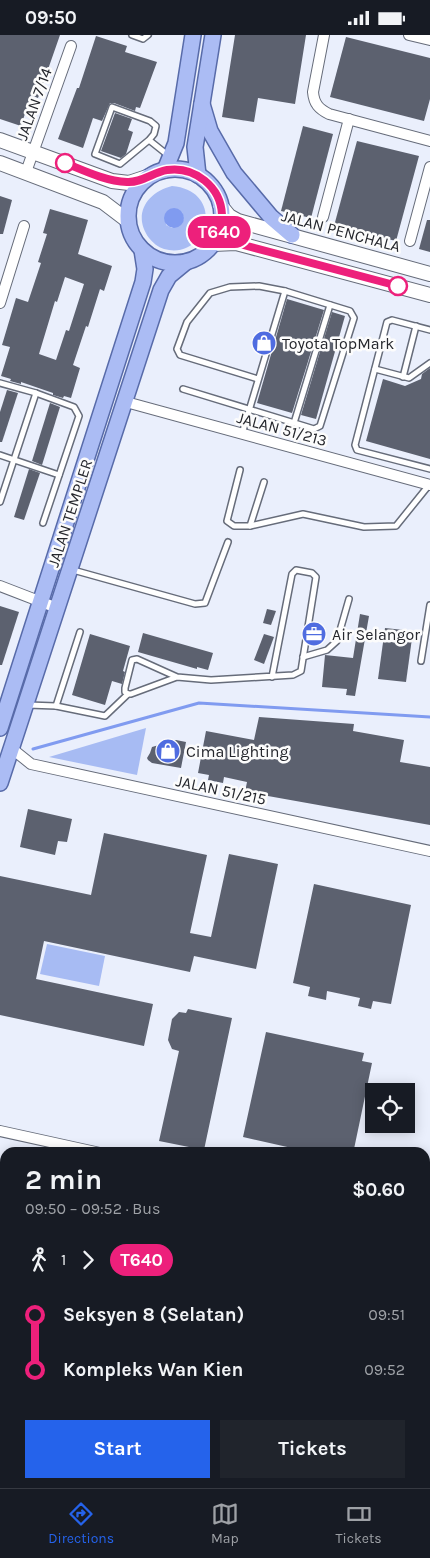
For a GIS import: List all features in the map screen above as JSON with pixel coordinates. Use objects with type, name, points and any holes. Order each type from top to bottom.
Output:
[{"type":"main road","points":[[168,164],[198,175],[210,185],[216,194],[222,215],[220,230],[213,244],[201,256],[186,262],[171,263],[155,259],[142,250],[133,237],[128,221],[130,202],[138,187],[168,164],[176,143],[193,35]]},
{"type":"main road","points":[[198,175],[195,147],[213,35]]},
{"type":"main road","points":[[202,104],[210,131],[234,173],[271,217],[292,235]]},
{"type":"main road","points":[[0,140],[112,181],[130,183],[150,176]]},
{"type":"main road","points":[[0,163],[103,201],[128,221]]},
{"type":"main road","name":"JALAN PENCHALA","points":[[220,205],[230,216],[238,221],[430,273]]},
{"type":"main road","points":[[213,244],[236,243],[430,295]]},
{"type":"main road","name":"JALAN TEMPLER","points":[[0,728],[143,282],[145,269],[142,250]]},
{"type":"main road","name":"JALAN TEMPLER","points":[[0,783],[161,290],[169,276],[186,262]]},
{"type":"street","points":[[324,35],[313,92],[314,101],[320,109],[329,114],[430,141]]},
{"type":"street","points":[[409,35],[430,40]]},
{"type":"street","name":"JALAN 7/14","points":[[26,172],[71,46]]},
{"type":"street","points":[[323,217],[349,119]]},
{"type":"street","points":[[410,241],[430,167]]},
{"type":"street","points":[[0,303],[24,226]]},
{"type":"street","name":"JALAN 51/213","points":[[126,402],[430,485]]},
{"type":"street","points":[[0,586],[57,608]]},
{"type":"street","name":"JALAN 51/215","points":[[11,749],[30,765],[430,851]]},
{"type":"street","points":[[0,1131],[73,1147]]},
{"type":"lane","points":[[132,35],[144,39],[148,35]]},
{"type":"lane","points":[[112,107],[150,121],[156,126],[154,134],[149,140],[120,164],[95,154],[112,107]]},
{"type":"lane","points":[[149,140],[168,164]]},
{"type":"lane","points":[[183,389],[314,429],[320,426],[354,318],[350,311],[285,291],[259,286],[230,287],[210,293],[187,322],[177,349],[180,355],[258,379]]},
{"type":"lane","points":[[242,434],[285,291]]},
{"type":"lane","points":[[294,423],[330,305]]},
{"type":"lane","points":[[430,330],[392,320],[387,321],[355,445],[357,450],[430,469]]},
{"type":"lane","points":[[403,377],[416,326]]},
{"type":"lane","points":[[375,369],[409,378],[430,363]]},
{"type":"lane","points":[[0,383],[36,393],[74,407],[79,416],[43,523]]},
{"type":"lane","points":[[0,502],[36,393]]},
{"type":"lane","points":[[0,455],[59,475]]},
{"type":"lane","points":[[240,470],[227,521],[234,526],[250,526],[303,514],[364,527],[396,526],[430,485]]},
{"type":"lane","points":[[250,526],[264,482]]},
{"type":"lane","points":[[70,569],[195,604],[205,603],[228,542]]},
{"type":"lane","points":[[128,694],[125,688],[132,660],[137,659],[177,677],[211,679],[272,677],[293,675],[301,671],[316,577],[312,573],[296,570],[292,573],[272,677]]},
{"type":"lane","points":[[303,657],[327,650],[337,641],[349,599]]},
{"type":"lane","points":[[421,661],[430,605]]},
{"type":"lane","points":[[56,706],[80,632]]},
{"type":"lane","points":[[25,705],[56,706],[105,716],[128,694],[177,677]]},
{"type":"shaded area","points":[[172,186],[189,191],[200,200],[205,211],[205,224],[200,236],[192,245],[179,250],[164,249],[156,245],[144,229],[142,213],[145,206],[155,193]],"holes":[[[171,209],[182,212],[184,219],[172,228],[166,225],[166,213]]]},
{"type":"shaded area","points":[[174,208],[181,211],[184,218],[181,225],[174,228],[167,225],[164,218],[167,211]]},
{"type":"shaded area","points":[[146,728],[137,775],[49,757]]},
{"type":"shaded area","points":[[47,944],[105,956],[99,986],[40,974]]},
{"type":"building","points":[[0,35],[60,35],[38,98],[31,95],[21,126],[0,119]]},
{"type":"building","points":[[235,35],[306,35],[295,104],[258,98],[254,122],[222,117]]},
{"type":"building","points":[[96,36],[127,46],[125,52],[157,62],[140,108],[136,107],[135,111],[110,103],[102,121],[93,118],[83,148],[58,139],[77,88],[79,88]]},
{"type":"building","points":[[346,37],[430,58],[430,99],[424,121],[330,97]]},
{"type":"building","points":[[115,113],[132,119],[128,130],[133,132],[126,154],[121,158],[101,151]]},
{"type":"building","points":[[303,126],[333,134],[311,218],[281,211]]},
{"type":"building","points":[[357,141],[419,156],[396,241],[334,226]]},
{"type":"building","points":[[0,196],[12,200],[3,234],[0,234]]},
{"type":"building","points":[[50,209],[88,220],[78,254],[112,266],[104,291],[100,289],[73,365],[80,368],[71,398],[53,395],[53,393],[21,382],[21,384],[10,381],[11,379],[1,376],[10,347],[2,345],[16,298],[28,302],[41,263],[38,262],[47,234],[43,233]],"holes":[[[65,277],[84,284],[69,331],[66,330],[56,360],[39,354],[55,301],[57,302]]]},
{"type":"building","points":[[427,220],[430,220],[430,252],[419,249]]},
{"type":"building","points":[[287,299],[324,310],[292,413],[257,403]]},
{"type":"building","points":[[332,312],[345,316],[316,419],[301,415]]},
{"type":"building","points":[[430,368],[430,459],[366,441],[383,379],[405,386],[421,379],[422,374]]},
{"type":"building","points":[[7,390],[18,393],[2,442],[0,442],[0,412]]},
{"type":"building","points":[[50,403],[60,407],[42,465],[32,461]]},
{"type":"building","points":[[29,469],[40,473],[24,520],[14,517]]},
{"type":"building","points":[[0,606],[19,612],[2,665],[0,665]]},
{"type":"building","points":[[267,609],[276,611],[271,625],[263,623]]},
{"type":"building","points":[[360,614],[369,616],[355,696],[346,695],[347,689],[322,687],[325,655],[353,658]]},
{"type":"building","points":[[385,628],[413,631],[406,682],[378,679]]},
{"type":"building","points":[[143,633],[213,653],[208,670],[197,667],[197,669],[138,652]]},
{"type":"building","points":[[90,634],[130,646],[123,671],[125,672],[122,684],[112,681],[105,705],[72,695]]},
{"type":"building","points":[[264,634],[274,637],[264,664],[254,660]]},
{"type":"building","points":[[259,717],[354,724],[353,731],[404,740],[400,762],[430,767],[430,825],[245,792],[247,782],[224,777],[223,783],[208,780],[209,775],[198,773],[206,731],[254,740]]},
{"type":"building","points":[[176,740],[186,742],[181,768],[152,763],[148,760],[147,758],[152,747]]},
{"type":"building","points":[[28,809],[72,819],[67,842],[58,841],[55,855],[20,847]]},
{"type":"building","points":[[104,833],[207,855],[190,933],[211,937],[229,854],[278,864],[256,969],[194,956],[190,972],[44,941],[36,979],[153,1004],[144,1046],[0,1015],[0,876],[91,895]]},
{"type":"building","points":[[314,884],[411,905],[391,1004],[373,1001],[371,1009],[358,1006],[360,998],[327,991],[326,1000],[308,996],[310,987],[293,983]]},
{"type":"building","points":[[188,1009],[232,1018],[205,1147],[189,1147],[159,1141],[179,1051],[172,1049],[168,1040],[172,1019],[179,1012],[186,1013]]},
{"type":"building","points":[[266,1032],[364,1053],[362,1061],[372,1063],[368,1083],[365,1083],[365,1096],[354,1147],[287,1147],[243,1137]]},
{"type":"waterway","points":[[33,749],[199,703],[430,717]]},
{"type":"bus line","name":"T640","points":[[65,163],[112,181],[130,183],[165,170],[182,170],[198,175],[210,185],[220,205],[222,215],[220,230],[213,244],[236,243],[398,286]]},
{"type":"place","name":"Toyota TopMark","points":[[264,343]]},
{"type":"place","name":"Air Selangor","points":[[314,634]]},
{"type":"place","name":"Cima Lighting","points":[[168,751]]}]
